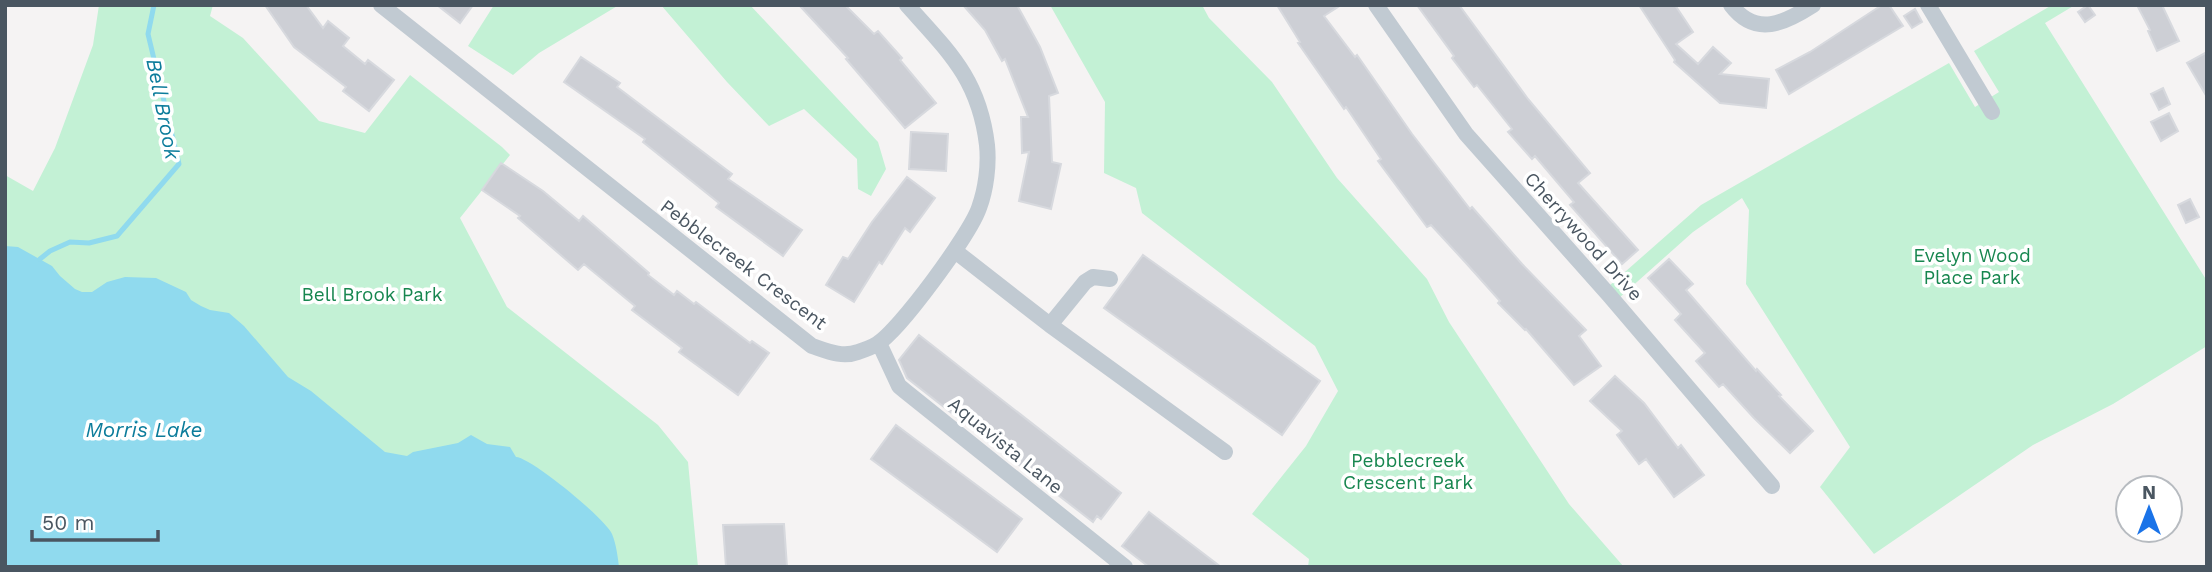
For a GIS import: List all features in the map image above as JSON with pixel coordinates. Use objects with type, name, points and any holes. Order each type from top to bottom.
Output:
[{"type":"street","name":"Pebblecreek Crescent","points":[[381,5],[812,346],[833,354],[846,355],[879,343],[899,322],[955,251],[980,207],[985,184],[987,146],[981,114],[971,84],[960,66],[907,5]]},
{"type":"street","name":"Cherrywood Drive","points":[[1376,5],[1466,134],[1609,295],[1772,486]]},
{"type":"street","points":[[1731,5],[1749,21],[1766,24],[1786,22],[1813,5]]},
{"type":"street","points":[[1928,5],[1992,112]]},
{"type":"street","points":[[955,251],[1225,452]]},
{"type":"street","points":[[1051,325],[1085,282],[1093,276],[1110,279]]},
{"type":"street","name":"Aquavista Lane","points":[[879,343],[905,391],[1125,567]]},
{"type":"green space","name":"Bell Brook Park","points":[[99,5],[213,5],[210,16],[243,38],[319,121],[365,133],[410,75],[502,147],[510,155],[460,218],[507,307],[658,425],[688,462],[698,567],[590,567],[395,473],[78,298],[5,278],[5,175],[33,191],[55,148],[93,45]]},
{"type":"green space","points":[[494,5],[619,5],[539,53],[513,75],[468,46]]},
{"type":"green space","points":[[661,5],[750,5],[878,142],[886,169],[871,196],[858,189],[857,159],[804,109],[769,126]]},
{"type":"green space","name":"Pebblecreek Crescent Park","points":[[1050,5],[1202,5],[1209,18],[1272,82],[1337,178],[1427,279],[1449,322],[1569,504],[1624,567],[1308,567],[1309,559],[1252,514],[1306,446],[1338,391],[1315,346],[1142,213],[1136,188],[1104,173],[1105,102]]},
{"type":"green space","name":"Evelyn Wood Place Park","points":[[2052,5],[2075,5],[2045,23],[2207,281],[2207,346],[2113,404],[2033,445],[1874,554],[1820,487],[1850,447],[1746,284],[1749,210],[1742,198],[1693,232],[1619,298],[1609,286],[1701,205],[1949,63],[1975,107],[1999,92],[1974,51]]},
{"type":"water","name":"Morris Lake","points":[[5,246],[18,247],[52,266],[75,289],[82,292],[92,292],[107,282],[125,277],[156,278],[186,292],[191,300],[201,306],[229,313],[244,326],[288,377],[311,391],[385,452],[407,456],[413,452],[458,443],[471,435],[487,444],[510,447],[516,457],[551,477],[606,526],[612,534],[619,567],[5,567]]},
{"type":"building","points":[[265,5],[306,5],[323,28],[328,21],[349,38],[343,46],[365,64],[368,60],[394,80],[369,111],[343,91],[346,87],[294,47]]},
{"type":"building","points":[[437,5],[473,5],[460,23]]},
{"type":"building","points":[[799,5],[845,5],[874,34],[878,31],[936,103],[905,128],[846,59],[848,58]]},
{"type":"building","points":[[963,5],[1017,5],[1040,47],[1058,93],[1049,96],[1052,162],[1061,164],[1051,209],[1019,201],[1029,152],[1022,153],[1021,117],[1028,117],[1005,59],[1002,61],[985,30]]},
{"type":"building","points":[[1277,5],[1341,5],[1324,16],[1355,57],[1357,55],[1412,134],[1470,209],[1472,207],[1586,330],[1579,336],[1601,366],[1574,385],[1431,225],[1427,227],[1378,161],[1381,159],[1346,107],[1344,109],[1298,43],[1300,42]]},
{"type":"building","points":[[1417,5],[1459,5],[1528,99],[1590,173],[1578,183],[1638,250],[1622,264],[1570,205],[1574,202],[1535,156],[1532,159],[1508,132],[1512,129],[1477,85],[1474,87]]},
{"type":"building","points":[[1639,5],[1675,5],[1693,32],[1676,44],[1698,64],[1713,47],[1731,63],[1720,74],[1769,79],[1766,108],[1720,103],[1674,62]]},
{"type":"building","points":[[1882,5],[1889,5],[1903,26],[1789,94],[1776,70],[1810,52]]},
{"type":"building","points":[[2088,5],[2095,15],[2085,22],[2078,12]]},
{"type":"building","points":[[2137,5],[2162,5],[2179,41],[2157,51]]},
{"type":"building","points":[[1915,9],[1922,22],[1912,28],[1904,16]]},
{"type":"building","points":[[2207,52],[2207,97],[2187,63]]},
{"type":"building","points":[[581,57],[620,83],[617,87],[732,174],[728,179],[802,230],[783,256],[716,207],[719,203],[643,142],[645,139],[564,82]]},
{"type":"building","points":[[2163,88],[2170,104],[2159,110],[2151,94]]},
{"type":"building","points":[[2169,113],[2178,131],[2161,141],[2151,122]]},
{"type":"building","points":[[911,132],[948,134],[946,171],[909,169]]},
{"type":"building","points":[[501,163],[543,191],[579,221],[583,216],[674,295],[677,291],[694,304],[696,302],[750,343],[752,341],[769,353],[738,395],[679,352],[682,348],[632,310],[635,306],[584,264],[578,270],[518,218],[520,216],[482,190]]},
{"type":"building","points":[[907,177],[935,198],[910,232],[905,228],[882,264],[879,262],[854,302],[826,285],[843,257],[848,259],[872,222]]},
{"type":"building","points":[[2190,199],[2199,217],[2186,223],[2178,205]]},
{"type":"building","points":[[1143,255],[1320,381],[1282,435],[1104,308]]},
{"type":"building","points":[[1669,259],[1693,284],[1686,290],[1756,371],[1757,369],[1813,431],[1790,453],[1723,384],[1719,387],[1696,361],[1705,353],[1675,320],[1681,314],[1648,278]]},
{"type":"building","points":[[919,335],[1121,493],[1101,519],[1097,516],[1093,522],[1018,464],[1022,459],[999,440],[994,446],[907,378],[899,360]]},
{"type":"building","points":[[1615,376],[1644,403],[1678,448],[1681,445],[1704,475],[1674,497],[1646,459],[1639,464],[1617,435],[1622,431],[1590,401]]},
{"type":"building","points":[[896,425],[1022,519],[997,552],[871,459]]},
{"type":"building","points":[[1149,512],[1221,567],[1149,567],[1122,546]]},
{"type":"building","points":[[784,524],[787,567],[726,567],[723,525]]},
{"type":"waterway","name":"Bell Brook","points":[[40,259],[70,242],[89,243],[117,236],[179,164],[148,34],[154,5]]}]
